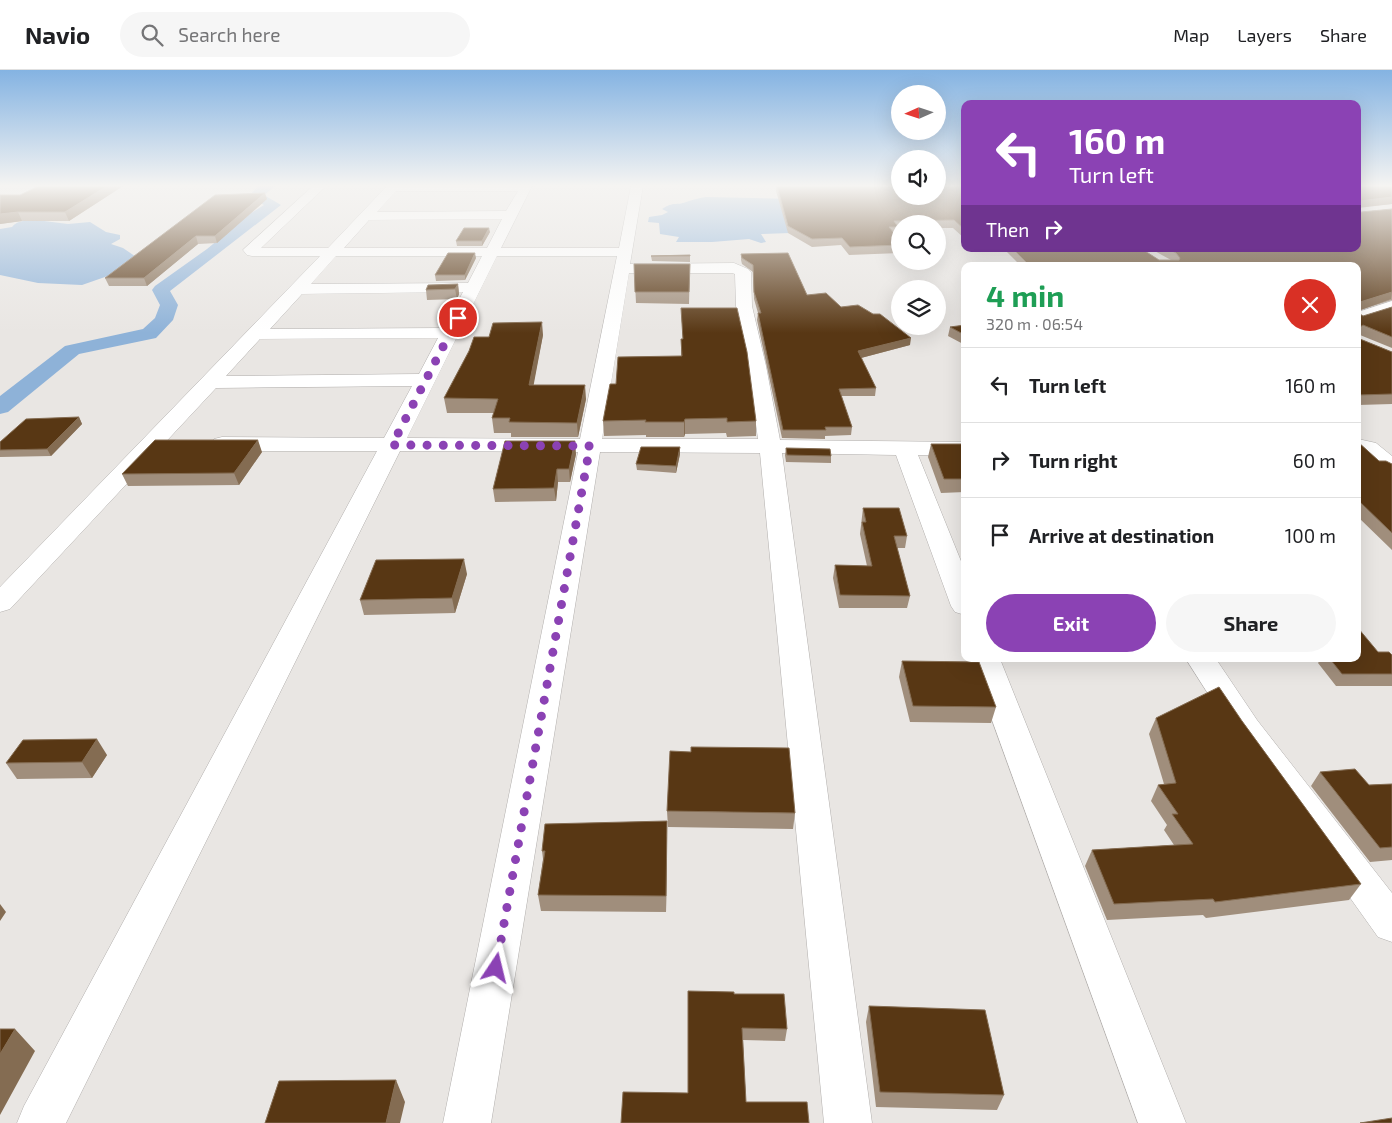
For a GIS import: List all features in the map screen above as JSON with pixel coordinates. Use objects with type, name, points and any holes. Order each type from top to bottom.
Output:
[{"type":"street","points":[[266,235],[250,250],[257,253],[492,251],[734,268],[743,272],[744,306],[770,446],[848,1123]]},
{"type":"street","points":[[0,603],[348,235]]},
{"type":"street","points":[[41,1123],[501,235]]},
{"type":"street","points":[[467,1123],[628,235]]},
{"type":"street","points":[[298,289],[474,287]]},
{"type":"street","points":[[1361,317],[1392,306]]},
{"type":"street","points":[[255,334],[450,333]]},
{"type":"street","points":[[210,382],[426,380]]},
{"type":"street","points":[[153,443],[770,446],[961,449]]},
{"type":"street","points":[[1361,447],[1368,448],[1392,468]]},
{"type":"street","points":[[905,449],[961,596]]},
{"type":"street","points":[[986,662],[1162,1123]]},
{"type":"street","points":[[1202,662],[1246,728],[1392,924]]},
{"type":"water","points":[[0,235],[120,235],[120,239],[111,244],[123,248],[145,263],[82,285],[38,283],[0,275]]},
{"type":"water","points":[[667,235],[762,235],[766,242],[761,243],[749,239],[676,242],[679,237]]},
{"type":"building","points":[[162,235],[216,235],[196,236],[144,278],[105,278]]},
{"type":"building","points":[[460,235],[485,235],[482,241],[456,241]]},
{"type":"building","points":[[805,235],[891,235],[891,245],[850,247],[842,238],[812,239]]},
{"type":"building","points":[[1361,235],[1392,235],[1392,292],[1361,302],[1361,262],[1026,262],[1016,252],[1147,252],[1159,260],[1179,260],[1180,258],[1174,252],[1361,252]]},
{"type":"building","points":[[448,253],[475,253],[465,275],[435,275]]},
{"type":"building","points":[[788,253],[807,295],[826,293],[841,307],[858,305],[873,314],[880,314],[891,323],[891,335],[907,335],[911,338],[858,351],[876,388],[839,389],[852,427],[825,427],[826,430],[783,430],[758,313],[761,313],[754,292],[753,265],[742,258],[741,254]]},
{"type":"building","points":[[690,255],[690,256],[651,256]]},
{"type":"building","points":[[634,264],[690,264],[689,292],[635,292]]},
{"type":"building","points":[[458,284],[455,289],[426,290],[428,285]]},
{"type":"building","points":[[1392,307],[1392,337],[1363,325],[1361,326],[1361,315],[1363,316]]},
{"type":"building","points":[[681,308],[737,308],[747,352],[756,421],[727,422],[727,418],[685,419],[684,422],[645,422],[646,420],[603,421],[610,384],[616,384],[618,357],[682,356]]},
{"type":"building","points":[[542,322],[529,385],[585,385],[577,423],[509,422],[510,418],[492,418],[498,399],[444,398],[469,351],[474,337],[489,337],[493,323]]},
{"type":"building","points":[[961,326],[961,333],[950,327]]},
{"type":"building","points":[[1361,339],[1392,352],[1392,394],[1361,395]]},
{"type":"building","points":[[79,417],[47,449],[0,450],[0,442],[26,419]]},
{"type":"building","points":[[155,440],[258,440],[234,473],[122,474]]},
{"type":"building","points":[[505,441],[575,441],[569,469],[557,469],[554,488],[493,489]]},
{"type":"building","points":[[931,444],[961,444],[961,479],[944,479]]},
{"type":"building","points":[[1361,445],[1379,461],[1386,461],[1392,464],[1392,533],[1361,503]]},
{"type":"building","points":[[641,447],[680,447],[676,466],[636,464]]},
{"type":"building","points":[[786,448],[830,449],[831,456],[787,455]]},
{"type":"building","points":[[863,508],[899,508],[907,536],[894,536],[910,596],[840,595],[835,565],[872,566],[862,522],[866,522]]},
{"type":"building","points":[[464,559],[452,598],[360,600],[376,560]]},
{"type":"building","points":[[1361,632],[1378,652],[1389,652],[1392,655],[1392,674],[1342,674],[1332,662],[1361,662]]},
{"type":"building","points":[[902,661],[979,662],[996,707],[913,706]]},
{"type":"building","points":[[1219,687],[1361,884],[1215,902],[1213,899],[1114,904],[1092,850],[1193,844],[1172,814],[1178,814],[1158,785],[1176,783],[1156,718]]},
{"type":"building","points":[[97,739],[82,762],[6,763],[23,740]]},
{"type":"building","points":[[691,747],[789,748],[795,813],[667,811],[670,751],[691,752]]},
{"type":"building","points":[[1355,769],[1369,785],[1392,784],[1392,847],[1380,848],[1320,772]]},
{"type":"building","points":[[667,821],[666,896],[538,895],[545,851],[542,851],[545,824]]},
{"type":"building","points":[[688,991],[734,992],[734,994],[784,994],[787,1029],[742,1028],[746,1102],[807,1102],[809,1123],[621,1123],[623,1092],[688,1093]]},
{"type":"building","points":[[869,1006],[985,1010],[1004,1095],[880,1092]]},
{"type":"building","points":[[0,1029],[15,1029],[0,1054]]},
{"type":"building","points":[[396,1080],[386,1123],[265,1123],[279,1081]]},
{"type":"building","points":[[1392,1118],[1392,1123],[1360,1123]]},
{"type":"waterway","points":[[0,407],[72,350],[149,334],[164,320],[169,305],[161,290],[233,235]]},
{"type":"route","points":[[458,318],[392,445],[590,446],[496,968]]}]
